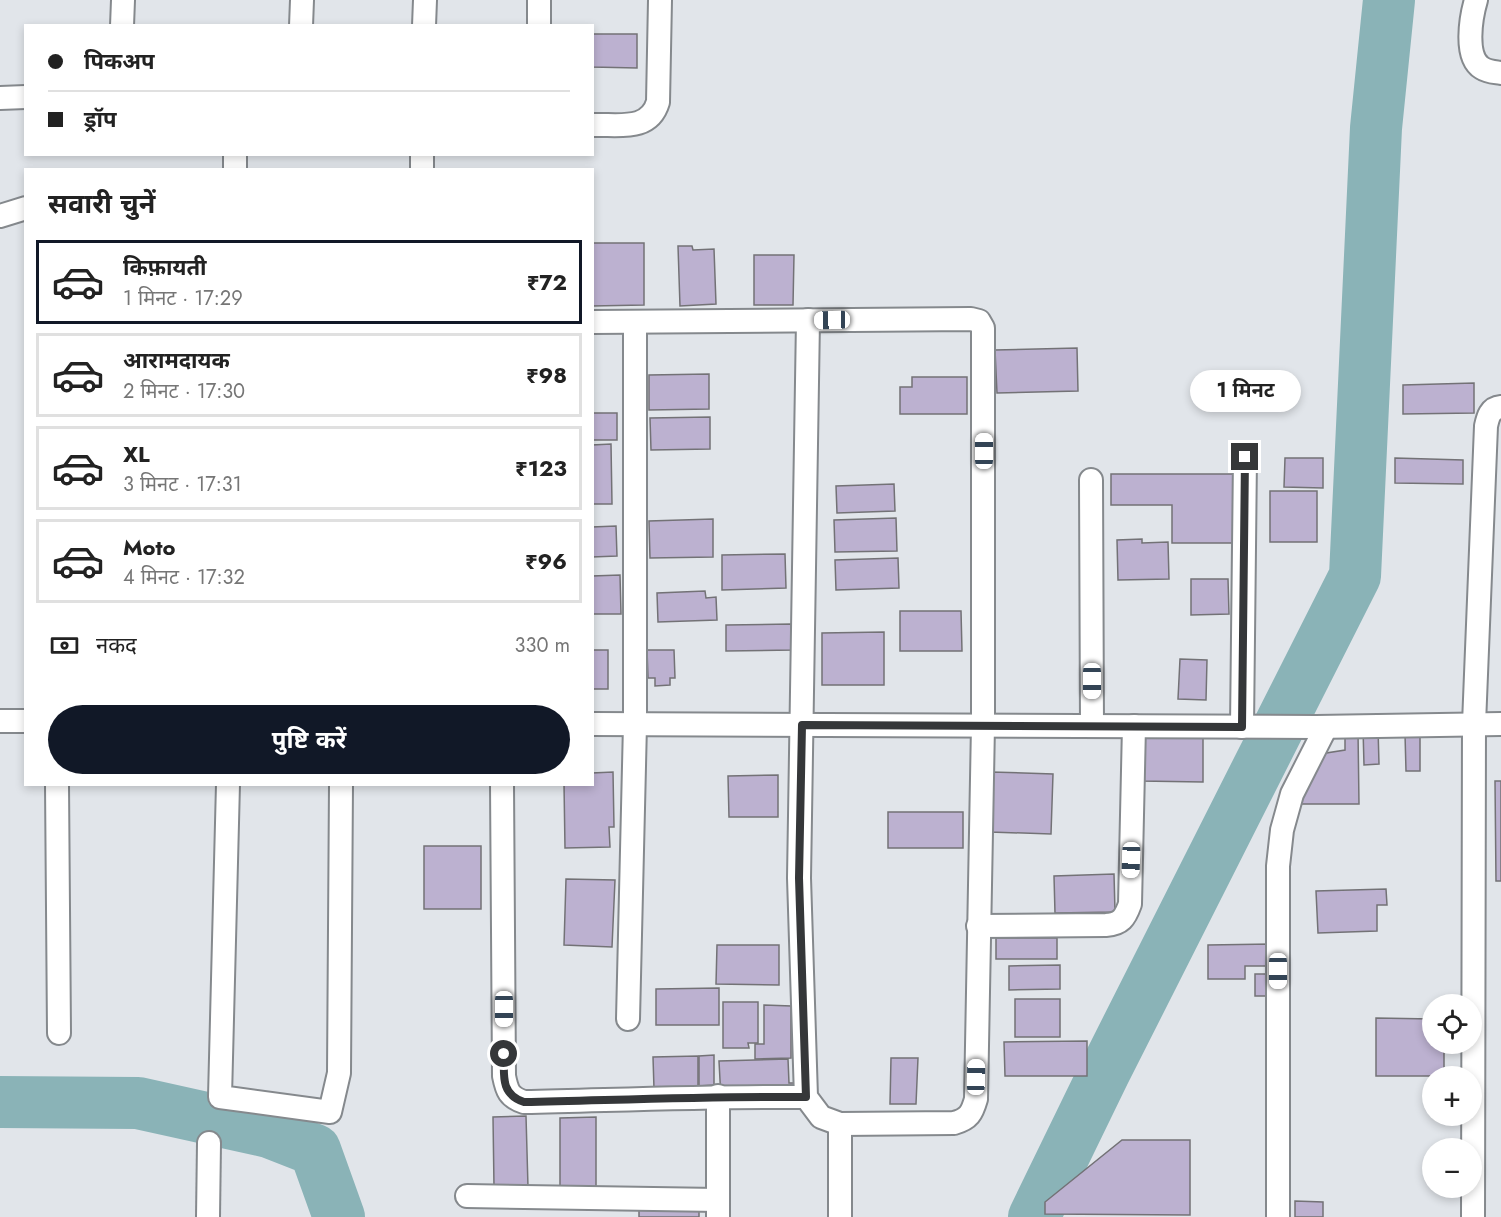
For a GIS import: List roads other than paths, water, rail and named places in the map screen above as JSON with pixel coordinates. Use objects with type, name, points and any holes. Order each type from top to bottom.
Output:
[{"type":"street","points":[[122,24],[123,0]]},
{"type":"street","points":[[301,24],[302,0]]},
{"type":"street","points":[[424,24],[425,0]]},
{"type":"street","points":[[539,0],[539,24]]},
{"type":"street","points":[[594,125],[635,124],[647,121],[655,113],[658,102],[660,0]]},
{"type":"street","points":[[1476,0],[1471,28],[1475,61],[1481,68],[1501,73]]},
{"type":"street","points":[[0,98],[24,98]]},
{"type":"street","points":[[0,216],[24,209]]},
{"type":"street","points":[[594,322],[635,322],[808,320],[971,319],[979,321],[983,328],[983,726],[976,1098],[973,1111],[967,1119],[954,1124],[840,1124],[821,1117],[806,1097],[799,878],[808,320]]},
{"type":"street","points":[[628,1019],[635,724],[635,322]]},
{"type":"street","points":[[1473,1217],[1474,724],[1486,426],[1488,414],[1496,407],[1501,407]]},
{"type":"street","points":[[1245,457],[1248,727]]},
{"type":"street","points":[[1091,480],[1092,726]]},
{"type":"street","points":[[0,721],[24,721]]},
{"type":"street","points":[[594,724],[1248,727],[1501,724]]},
{"type":"street","points":[[978,926],[1106,926],[1117,924],[1126,917],[1130,904],[1134,726]]},
{"type":"street","points":[[1278,1217],[1278,866],[1281,839],[1292,794],[1321,727]]},
{"type":"street","points":[[57,786],[59,1033]]},
{"type":"street","points":[[228,786],[220,1097],[330,1112],[339,1072],[341,786]]},
{"type":"street","points":[[502,786],[504,1076],[508,1092],[514,1098],[524,1102],[681,1099],[718,1096],[806,1097]]},
{"type":"street","points":[[467,1196],[551,1207],[718,1208],[718,1096]]},
{"type":"street","points":[[840,1124],[840,1217]]},
{"type":"street","points":[[208,1217],[209,1143]]},
{"type":"waterway","points":[[1034,1217],[1104,1073],[1355,576],[1376,128],[1389,0]]},
{"type":"waterway","points":[[0,1102],[138,1103],[269,1132],[315,1150],[339,1217]]}]
